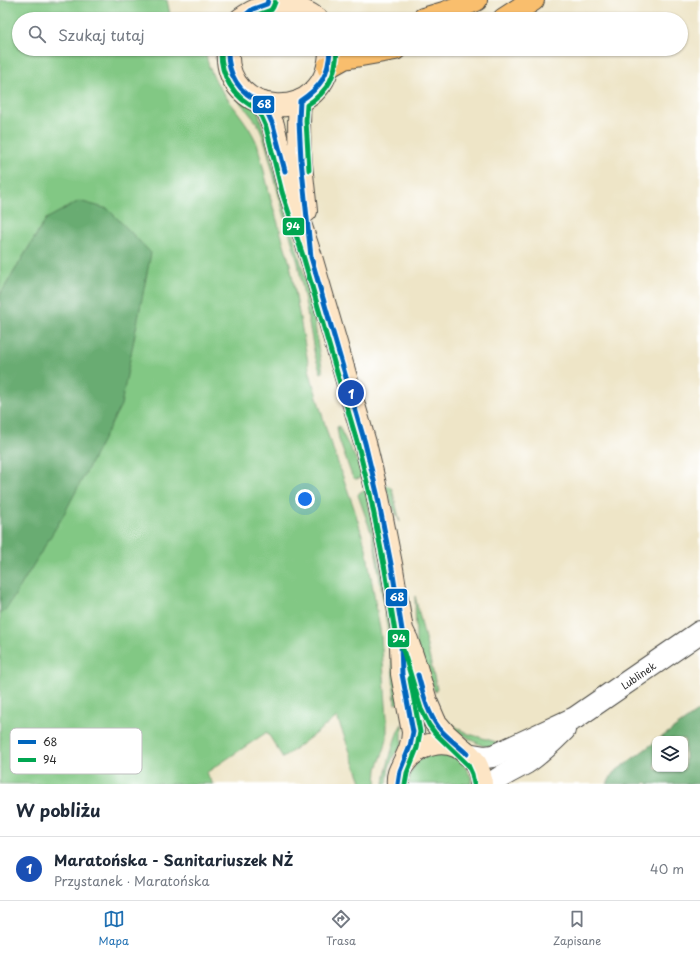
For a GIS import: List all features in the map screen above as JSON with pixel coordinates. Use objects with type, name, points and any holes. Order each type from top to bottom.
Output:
[{"type":"highway","points":[[447,12],[476,0]]},
{"type":"highway","points":[[515,12],[533,0]]},
{"type":"highway","points":[[329,58],[355,56]]},
{"type":"street","points":[[249,12],[267,2],[291,4],[307,9]]},
{"type":"street","points":[[227,56],[229,69],[234,80],[242,91],[263,103],[276,106],[288,105],[300,101],[310,95],[324,78],[329,58]]},
{"type":"street","points":[[300,101],[298,121],[311,258]]},
{"type":"street","points":[[263,103],[273,125],[290,190],[365,443],[377,493],[402,630],[402,674],[413,732],[413,739],[400,774]]},
{"type":"street","points":[[402,630],[407,640],[426,701],[435,722],[477,766],[480,773],[481,784]]},
{"type":"street","name":"Lublinek","points":[[467,754],[485,757],[493,756],[575,718],[700,632]]},
{"type":"street","name":"Lublinek","points":[[491,784],[536,756],[575,718]]},
{"type":"street","points":[[400,774],[414,752],[422,747],[432,744],[451,744],[467,754]]},
{"type":"green space","points":[[0,0],[167,0],[170,12],[12,12],[12,56],[206,56],[215,80],[245,123],[258,146],[271,200],[290,264],[310,373],[328,435],[354,508],[366,548],[381,635],[387,718],[387,738],[377,769],[376,784],[362,784],[337,717],[283,758],[267,732],[206,773],[213,784],[0,784],[0,613],[6,610],[46,219],[0,295]]},
{"type":"green space","points":[[216,56],[258,111],[312,302],[323,372],[321,373],[315,356],[298,263],[266,145],[257,123],[236,97],[221,74]]},
{"type":"green space","points":[[79,201],[108,209],[151,253],[121,405],[63,516],[6,610],[0,613],[0,295],[46,219]]},
{"type":"green space","points":[[339,426],[359,464],[363,478],[355,479],[352,476],[339,440],[337,427]]},
{"type":"green space","points":[[385,485],[392,489],[400,522],[390,500]]},
{"type":"green space","points":[[366,490],[385,594],[401,702],[395,704],[391,651],[375,548],[358,495],[360,492]]},
{"type":"green space","points":[[415,596],[437,689],[435,692],[416,644]]},
{"type":"green space","points":[[700,710],[700,784],[648,784],[646,782],[644,784],[607,784],[613,773],[652,744],[652,772],[688,772],[688,736],[663,736]]},
{"type":"green space","points":[[449,722],[469,734],[496,742],[499,747],[483,746],[479,744],[454,730]]},
{"type":"green space","points":[[402,724],[402,745],[394,755],[389,768],[387,784],[384,784],[394,742]]},
{"type":"green space","points":[[439,752],[461,760],[471,777],[471,784],[409,784],[410,774],[418,760]]},
{"type":"transit line","name":"68","points":[[249,12],[253,9],[267,4],[268,0]]},
{"type":"transit line","name":"94","points":[[265,12],[271,10],[275,2]]},
{"type":"transit line","name":"94","points":[[221,56],[223,68],[230,85],[242,99],[258,109],[266,127],[282,192],[304,259],[358,445],[370,494],[385,570],[395,632],[401,643],[421,709],[435,733],[468,765],[474,784]]},
{"type":"transit line","name":"68","points":[[228,56],[232,75],[241,89],[263,103],[273,125],[285,171]]},
{"type":"transit line","name":"68","points":[[329,56],[326,73],[322,80],[313,91],[300,101],[299,121],[301,160],[311,257],[365,443],[377,493],[402,630],[402,674],[413,732],[410,746],[400,771],[398,784]]},
{"type":"transit line","name":"94","points":[[309,170],[306,121],[307,105],[315,100],[330,82],[335,67],[336,56]]},
{"type":"transit line","name":"68","points":[[418,675],[431,716],[445,735],[467,754]]},
{"type":"transit line","name":"94","points":[[405,784],[407,773],[417,748],[420,732],[410,679]]},
{"type":"place","name":"Maratońska - Sanitariuszek NŻ","points":[[351,393]]}]
